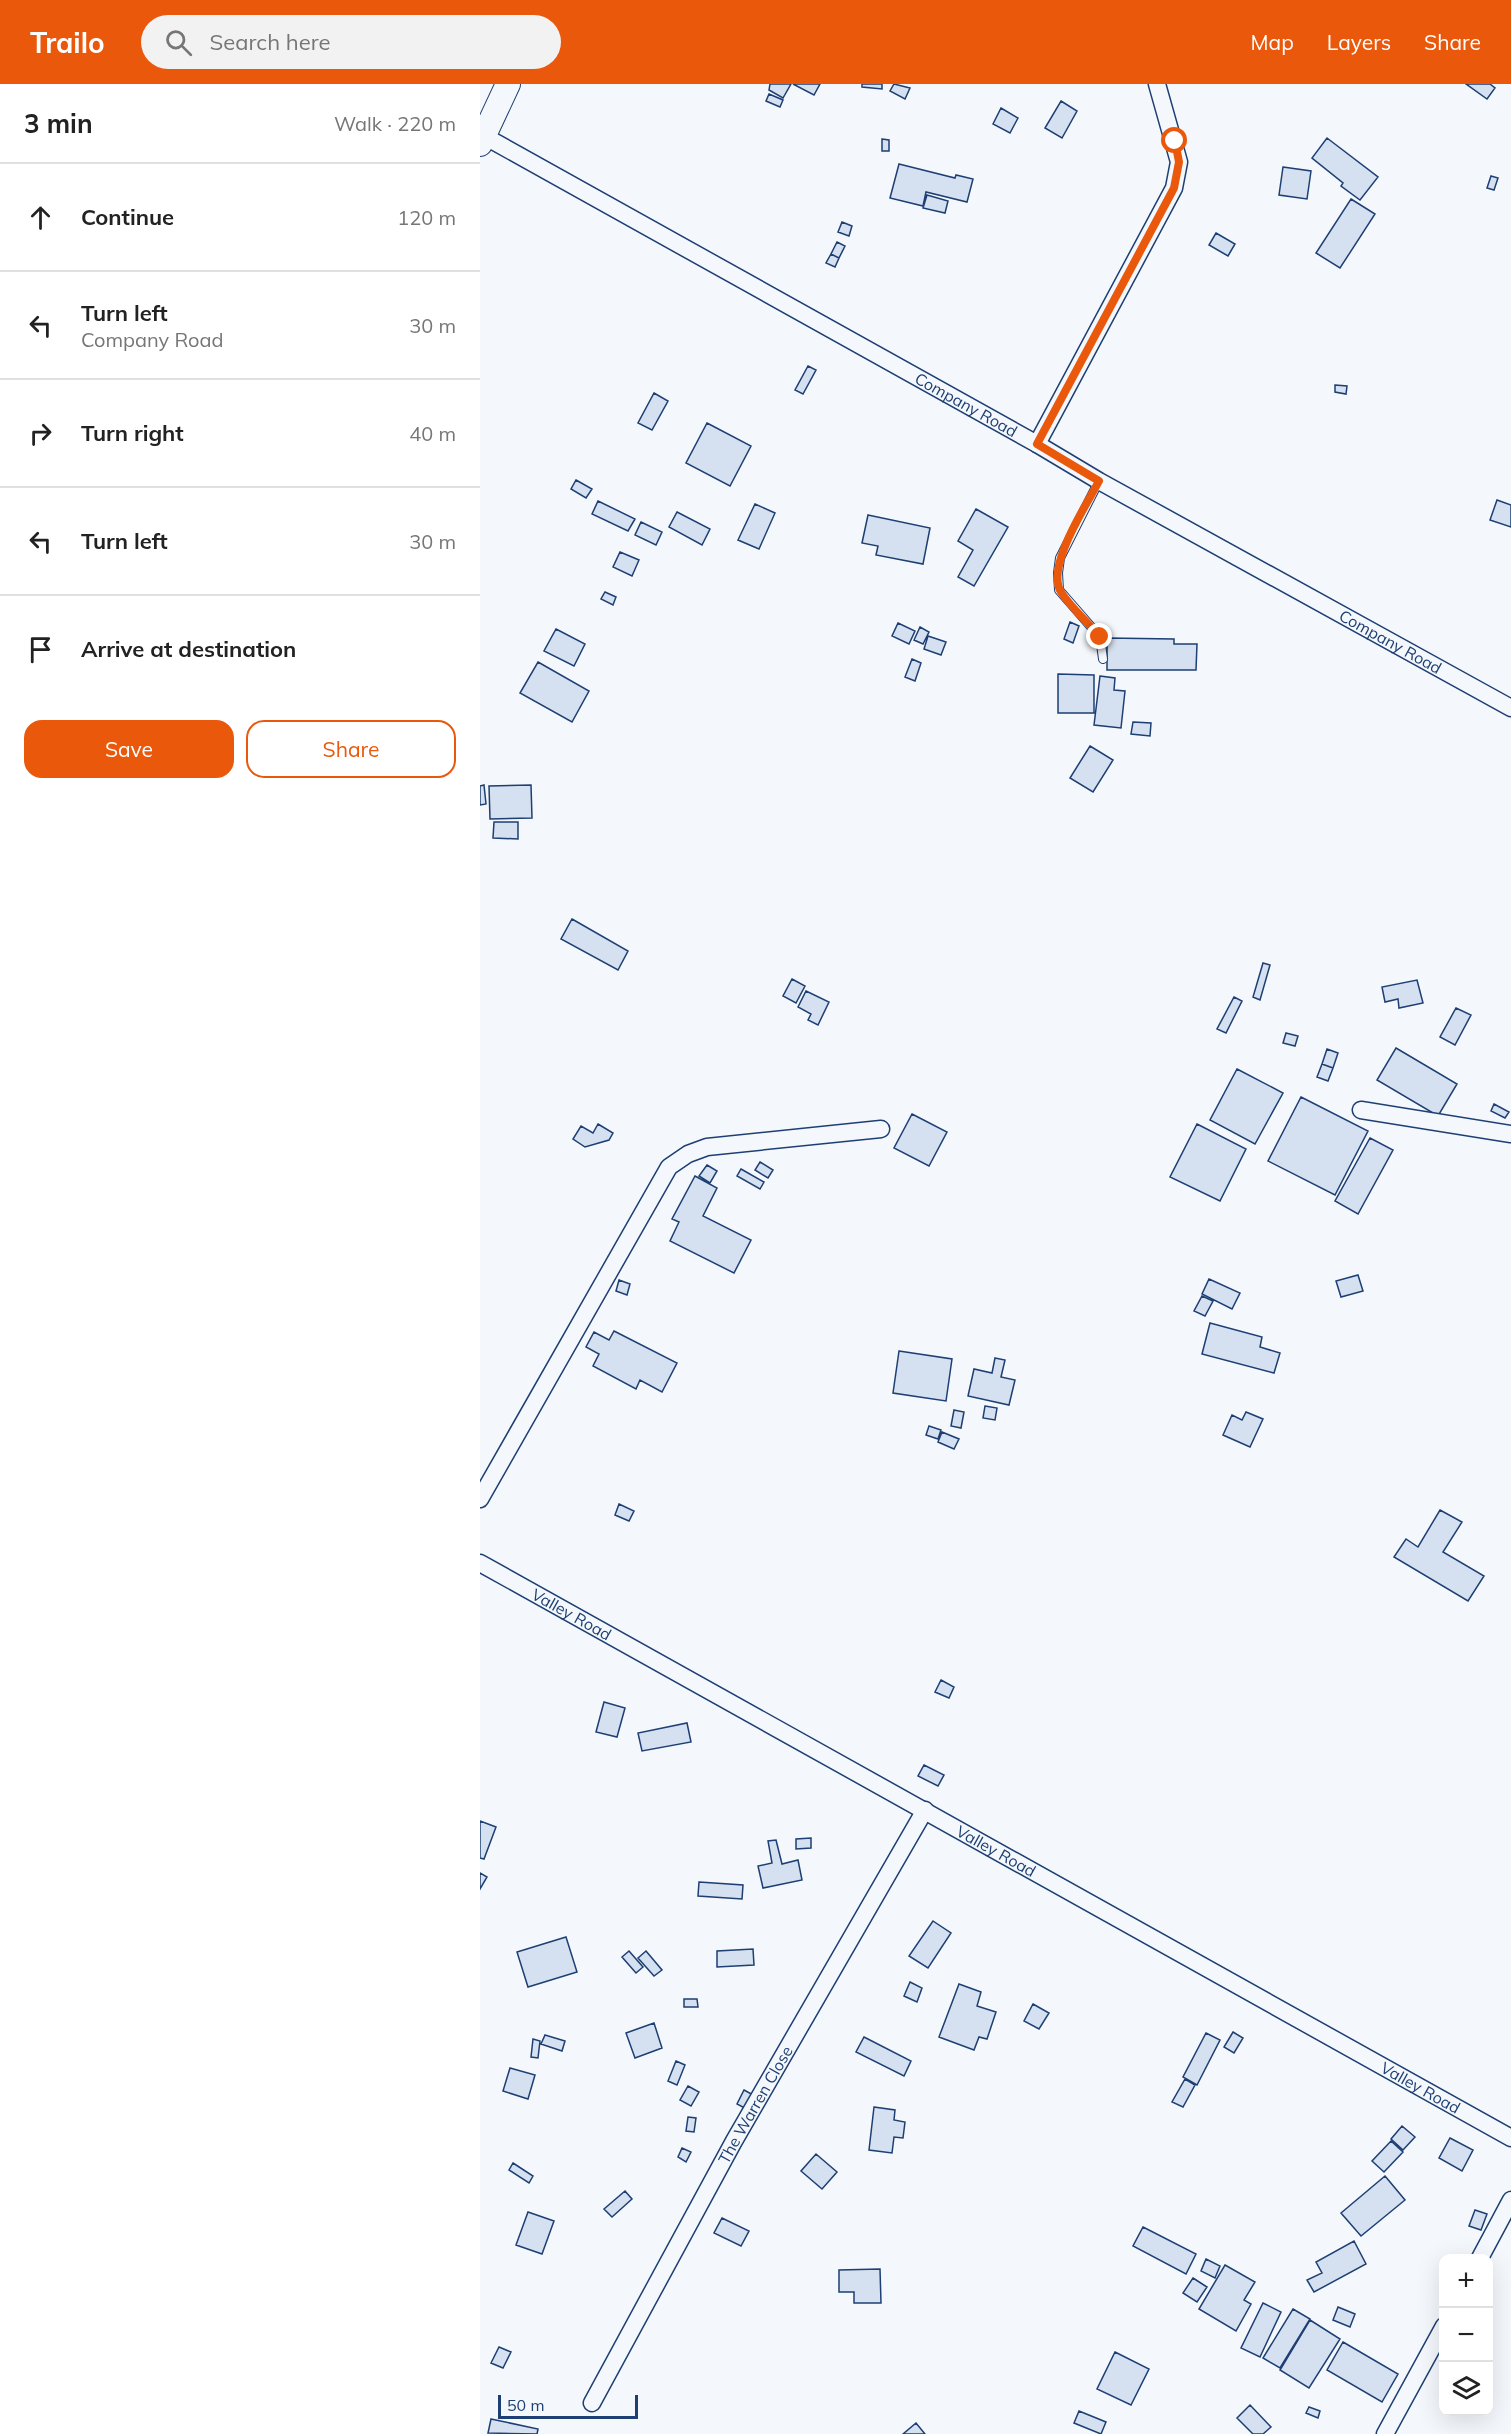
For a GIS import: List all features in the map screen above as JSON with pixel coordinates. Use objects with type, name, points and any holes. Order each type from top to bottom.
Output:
[{"type":"main road","points":[[482,140],[508,84]]},
{"type":"street","points":[[1037,444],[1174,188],[1179,162],[1157,84]]},
{"type":"street","name":"Company Road","points":[[482,140],[1037,444],[1099,481],[1511,708]]},
{"type":"street","points":[[1360,1110],[1511,1134]]},
{"type":"street","points":[[480,1499],[669,1167],[688,1154],[707,1147],[881,1129]]},
{"type":"street","name":"Valley Road","points":[[480,1563],[1511,2138]]},
{"type":"street","name":"The Warren Close","points":[[592,2403],[734,2141],[926,1810]]},
{"type":"street","points":[[1483,2254],[1511,2200]]},
{"type":"street","points":[[1385,2434],[1439,2333]]},
{"type":"lane","points":[[1099,481],[1060,558],[1058,573],[1059,590],[1100,637],[1103,659]]},
{"type":"building","points":[[770,84],[791,84],[783,98],[769,90]]},
{"type":"building","points":[[793,84],[820,84],[814,95]]},
{"type":"building","points":[[862,84],[882,84],[882,89],[862,87]]},
{"type":"building","points":[[894,84],[910,88],[905,99],[890,91]]},
{"type":"building","points":[[1466,84],[1490,84],[1495,88],[1487,99]]},
{"type":"building","points":[[769,94],[783,100],[780,107],[766,101]]},
{"type":"building","points":[[1061,101],[1077,111],[1062,138],[1045,128]]},
{"type":"building","points":[[1001,108],[1018,118],[1010,133],[993,124]]},
{"type":"building","points":[[1327,138],[1378,177],[1360,200],[1341,186],[1343,183],[1312,158]]},
{"type":"building","points":[[882,139],[889,140],[889,151],[882,151]]},
{"type":"building","points":[[899,164],[955,178],[956,175],[973,179],[967,202],[926,192],[923,206],[890,198]]},
{"type":"building","points":[[1283,167],[1311,171],[1307,199],[1279,195]]},
{"type":"building","points":[[1491,176],[1498,178],[1494,190],[1487,188]]},
{"type":"building","points":[[927,195],[948,201],[945,213],[923,208]]},
{"type":"building","points":[[1351,199],[1375,214],[1340,268],[1316,253]]},
{"type":"building","points":[[842,222],[852,226],[849,236],[838,232]]},
{"type":"building","points":[[1216,233],[1235,244],[1228,256],[1209,245]]},
{"type":"building","points":[[837,242],[845,246],[839,258],[831,254]]},
{"type":"building","points":[[831,254],[839,258],[835,267],[826,263]]},
{"type":"building","points":[[808,366],[816,370],[803,394],[795,390]]},
{"type":"building","points":[[1335,385],[1347,386],[1346,394],[1335,392]]},
{"type":"building","points":[[654,393],[668,401],[652,430],[638,423]]},
{"type":"building","points":[[707,423],[751,446],[730,486],[686,463]]},
{"type":"building","points":[[576,480],[592,489],[586,498],[571,489]]},
{"type":"building","points":[[1497,500],[1511,505],[1511,527],[1490,520]]},
{"type":"building","points":[[598,501],[635,519],[628,531],[592,514]]},
{"type":"building","points":[[755,504],[775,513],[759,549],[738,540]]},
{"type":"building","points":[[976,509],[1008,527],[974,586],[958,577],[973,550],[958,541]]},
{"type":"building","points":[[677,512],[710,529],[702,545],[669,527]]},
{"type":"building","points":[[868,515],[930,528],[923,564],[876,555],[878,546],[862,543]]},
{"type":"building","points":[[641,522],[662,532],[656,545],[635,535]]},
{"type":"building","points":[[620,552],[639,560],[632,576],[613,567]]},
{"type":"building","points":[[605,592],[616,597],[613,605],[601,599]]},
{"type":"building","points":[[1070,622],[1079,626],[1073,643],[1064,639]]},
{"type":"building","points":[[898,623],[915,631],[909,644],[892,636]]},
{"type":"building","points":[[920,627],[929,632],[923,644],[914,640]]},
{"type":"building","points":[[556,629],[585,644],[574,666],[544,651]]},
{"type":"building","points":[[928,636],[946,642],[941,655],[924,649]]},
{"type":"building","points":[[1107,638],[1174,639],[1174,644],[1197,644],[1196,670],[1107,670]]},
{"type":"building","points":[[912,659],[921,663],[915,681],[905,677]]},
{"type":"building","points":[[538,662],[589,691],[572,722],[520,693]]},
{"type":"building","points":[[1058,674],[1094,675],[1094,713],[1058,713]]},
{"type":"building","points":[[1100,676],[1115,678],[1114,690],[1125,691],[1121,728],[1094,725]]},
{"type":"building","points":[[1133,722],[1151,723],[1150,736],[1131,734]]},
{"type":"building","points":[[1090,746],[1113,760],[1093,792],[1070,778]]},
{"type":"building","points":[[484,785],[486,804],[480,805],[480,786]]},
{"type":"building","points":[[531,785],[532,818],[490,819],[489,786]]},
{"type":"building","points":[[494,822],[518,822],[518,839],[493,838]]},
{"type":"building","points":[[572,919],[628,951],[618,970],[561,939]]},
{"type":"building","points":[[1263,963],[1270,965],[1260,1000],[1253,997]]},
{"type":"building","points":[[792,979],[805,986],[796,1003],[783,996]]},
{"type":"building","points":[[1417,980],[1423,1003],[1399,1008],[1398,999],[1385,1002],[1382,987]]},
{"type":"building","points":[[806,991],[829,1002],[818,1025],[808,1020],[811,1014],[798,1007]]},
{"type":"building","points":[[1234,997],[1242,1001],[1226,1033],[1217,1029]]},
{"type":"building","points":[[1456,1008],[1471,1015],[1455,1045],[1440,1037]]},
{"type":"building","points":[[1286,1033],[1298,1036],[1295,1046],[1283,1043]]},
{"type":"building","points":[[1396,1048],[1457,1084],[1438,1116],[1377,1080]]},
{"type":"building","points":[[1327,1049],[1338,1053],[1333,1068],[1322,1064]]},
{"type":"building","points":[[1322,1064],[1333,1068],[1328,1081],[1317,1077]]},
{"type":"building","points":[[1237,1069],[1283,1093],[1255,1144],[1210,1120]]},
{"type":"building","points":[[1301,1097],[1368,1131],[1335,1195],[1268,1161]]},
{"type":"building","points":[[1494,1104],[1509,1112],[1505,1118],[1491,1111]]},
{"type":"building","points":[[912,1114],[947,1132],[929,1166],[894,1148]]},
{"type":"building","points":[[598,1124],[613,1133],[609,1140],[585,1147],[573,1139],[581,1126],[593,1133]]},
{"type":"building","points":[[1197,1124],[1246,1149],[1220,1201],[1170,1177]]},
{"type":"building","points":[[1370,1138],[1393,1150],[1358,1214],[1335,1201]]},
{"type":"building","points":[[760,1162],[773,1170],[768,1178],[755,1170]]},
{"type":"building","points":[[707,1165],[717,1171],[710,1183],[699,1176]]},
{"type":"building","points":[[741,1169],[764,1182],[760,1189],[737,1176]]},
{"type":"building","points":[[695,1176],[717,1188],[703,1216],[751,1240],[734,1273],[670,1241],[679,1222],[672,1219]]},
{"type":"building","points":[[1358,1275],[1363,1291],[1341,1297],[1336,1281]]},
{"type":"building","points":[[1209,1279],[1240,1293],[1232,1309],[1202,1294]]},
{"type":"building","points":[[619,1280],[630,1284],[627,1295],[616,1291]]},
{"type":"building","points":[[1202,1296],[1213,1301],[1205,1316],[1194,1311]]},
{"type":"building","points":[[1210,1323],[1262,1337],[1260,1347],[1280,1353],[1274,1373],[1202,1354]]},
{"type":"building","points":[[614,1331],[677,1363],[662,1392],[640,1380],[636,1389],[593,1366],[599,1354],[586,1347],[594,1332],[609,1340]]},
{"type":"building","points":[[899,1351],[952,1359],[946,1401],[893,1393]]},
{"type":"building","points":[[995,1358],[1005,1360],[1001,1377],[1015,1380],[1009,1405],[968,1396],[974,1369],[992,1373]]},
{"type":"building","points":[[985,1406],[997,1408],[995,1420],[983,1418]]},
{"type":"building","points":[[954,1410],[964,1412],[961,1428],[951,1426]]},
{"type":"building","points":[[1246,1412],[1263,1419],[1250,1447],[1223,1435],[1232,1415],[1242,1420]]},
{"type":"building","points":[[929,1426],[941,1430],[938,1439],[926,1435]]},
{"type":"building","points":[[942,1432],[959,1439],[954,1449],[938,1442]]},
{"type":"building","points":[[619,1504],[634,1511],[629,1521],[615,1515]]},
{"type":"building","points":[[1440,1510],[1462,1522],[1443,1552],[1484,1576],[1468,1601],[1394,1557],[1406,1539],[1418,1547]]},
{"type":"building","points":[[941,1680],[954,1687],[949,1698],[935,1692]]},
{"type":"building","points":[[604,1702],[625,1708],[617,1737],[596,1732]]},
{"type":"building","points":[[687,1723],[691,1742],[642,1751],[638,1733]]},
{"type":"building","points":[[924,1765],[944,1775],[938,1786],[918,1776]]},
{"type":"building","points":[[480,1821],[496,1827],[484,1859],[480,1858]]},
{"type":"building","points":[[811,1838],[811,1848],[796,1849],[796,1839]]},
{"type":"building","points":[[776,1840],[782,1864],[798,1860],[802,1880],[763,1888],[758,1866],[772,1863],[768,1841]]},
{"type":"building","points":[[480,1873],[487,1877],[480,1889]]},
{"type":"building","points":[[699,1882],[743,1885],[742,1899],[698,1896]]},
{"type":"building","points":[[933,1921],[951,1933],[928,1968],[909,1956]]},
{"type":"building","points":[[566,1937],[577,1972],[528,1987],[517,1952]]},
{"type":"building","points":[[753,1949],[754,1965],[717,1967],[717,1951]]},
{"type":"building","points":[[629,1951],[643,1967],[636,1973],[622,1957]]},
{"type":"building","points":[[646,1951],[662,1970],[654,1976],[638,1958]]},
{"type":"building","points":[[910,1982],[922,1988],[917,2002],[904,1996]]},
{"type":"building","points":[[959,1984],[981,1992],[977,2006],[996,2012],[987,2039],[979,2037],[974,2050],[939,2037]]},
{"type":"building","points":[[684,1999],[697,1999],[698,2007],[684,2007]]},
{"type":"building","points":[[1033,2004],[1049,2013],[1039,2029],[1024,2021]]},
{"type":"building","points":[[654,2023],[662,2048],[635,2058],[626,2033]]},
{"type":"building","points":[[1233,2032],[1243,2038],[1234,2053],[1224,2047]]},
{"type":"building","points":[[1206,2033],[1220,2040],[1197,2085],[1183,2077]]},
{"type":"building","points":[[545,2035],[565,2041],[562,2051],[541,2044]]},
{"type":"building","points":[[864,2037],[911,2061],[904,2076],[856,2052]]},
{"type":"building","points":[[533,2039],[540,2041],[538,2058],[531,2057]]},
{"type":"building","points":[[676,2061],[685,2065],[677,2085],[668,2081]]},
{"type":"building","points":[[510,2068],[535,2075],[528,2099],[503,2091]]},
{"type":"building","points":[[1185,2079],[1195,2085],[1183,2107],[1172,2102]]},
{"type":"building","points":[[688,2086],[699,2092],[691,2106],[680,2100]]},
{"type":"building","points":[[744,2090],[757,2097],[750,2111],[737,2104]]},
{"type":"building","points":[[874,2107],[895,2110],[894,2120],[905,2122],[903,2138],[894,2137],[892,2153],[869,2150]]},
{"type":"building","points":[[688,2117],[696,2118],[694,2132],[686,2131]]},
{"type":"building","points":[[1402,2126],[1415,2137],[1403,2150],[1391,2139]]},
{"type":"building","points":[[1450,2138],[1473,2150],[1462,2171],[1439,2158]]},
{"type":"building","points":[[1391,2141],[1403,2152],[1384,2172],[1372,2161]]},
{"type":"building","points":[[682,2148],[691,2152],[686,2162],[678,2157]]},
{"type":"building","points":[[816,2154],[837,2172],[822,2189],[801,2171]]},
{"type":"building","points":[[513,2163],[533,2176],[529,2183],[509,2170]]},
{"type":"building","points":[[1385,2176],[1405,2200],[1361,2236],[1341,2213]]},
{"type":"building","points":[[625,2191],[632,2199],[612,2217],[604,2209]]},
{"type":"building","points":[[1475,2210],[1487,2214],[1481,2230],[1469,2226]]},
{"type":"building","points":[[528,2212],[554,2221],[542,2254],[516,2245]]},
{"type":"building","points":[[722,2218],[749,2231],[741,2246],[714,2233]]},
{"type":"building","points":[[1143,2227],[1196,2254],[1186,2274],[1133,2246]]},
{"type":"building","points":[[1354,2241],[1366,2264],[1314,2292],[1307,2280],[1322,2273],[1316,2262]]},
{"type":"building","points":[[1206,2259],[1220,2266],[1215,2278],[1201,2271]]},
{"type":"building","points":[[1225,2265],[1255,2282],[1244,2300],[1251,2304],[1236,2331],[1199,2309]]},
{"type":"building","points":[[880,2269],[881,2303],[854,2303],[854,2292],[839,2292],[839,2270]]},
{"type":"building","points":[[1193,2278],[1207,2287],[1197,2302],[1183,2293]]},
{"type":"building","points":[[1263,2303],[1281,2312],[1260,2357],[1241,2348]]},
{"type":"building","points":[[1338,2307],[1355,2314],[1350,2327],[1333,2320]]},
{"type":"building","points":[[1293,2309],[1310,2319],[1280,2368],[1263,2358]]},
{"type":"building","points":[[1310,2320],[1340,2339],[1309,2388],[1280,2370]]},
{"type":"building","points":[[1343,2342],[1398,2374],[1382,2402],[1327,2370]]},
{"type":"building","points":[[499,2347],[511,2352],[503,2368],[491,2363]]},
{"type":"building","points":[[1115,2352],[1149,2369],[1131,2405],[1097,2389]]},
{"type":"building","points":[[1250,2405],[1271,2427],[1263,2434],[1253,2434],[1237,2418]]},
{"type":"building","points":[[1309,2407],[1320,2411],[1318,2418],[1306,2413]]},
{"type":"building","points":[[1079,2411],[1106,2422],[1101,2434],[1074,2423]]},
{"type":"building","points":[[491,2419],[538,2429],[537,2434],[488,2433]]},
{"type":"building","points":[[916,2423],[925,2434],[903,2434]]},
{"type":"route","points":[[1100,637],[1059,590],[1058,573],[1060,558],[1099,481],[1037,444],[1174,188],[1179,162],[1175,141]]}]
